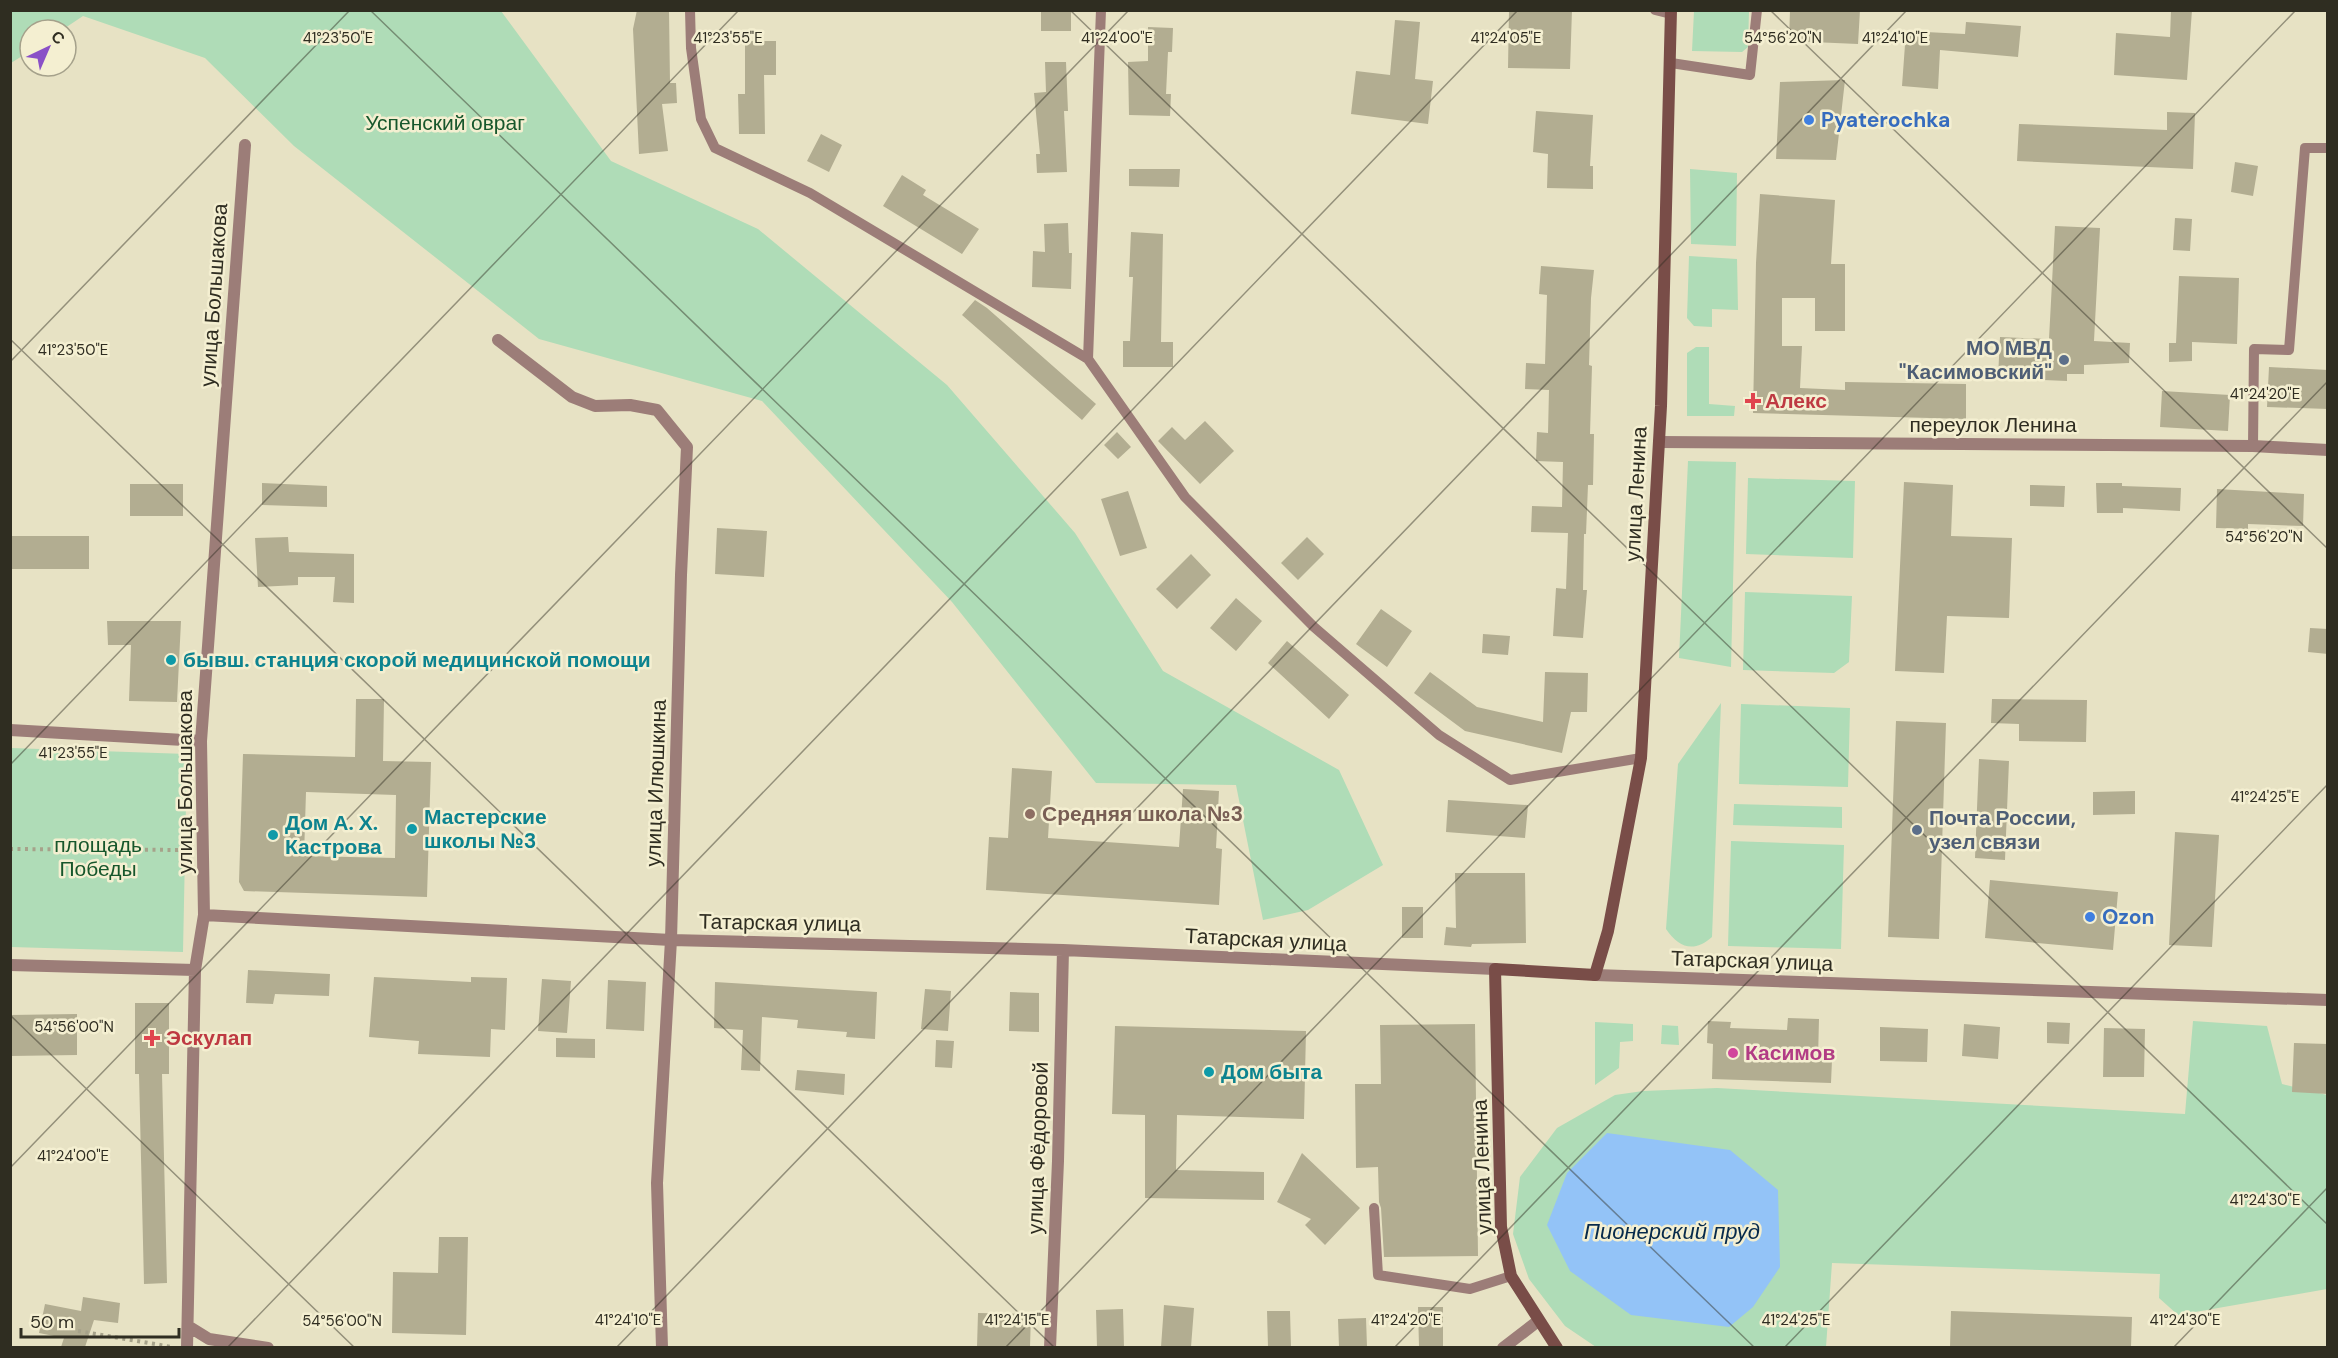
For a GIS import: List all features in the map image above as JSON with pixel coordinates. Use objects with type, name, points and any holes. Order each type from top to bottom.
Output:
[{"type":"street","name":"улица Ленина","points":[[1595,975],[1608,931],[1641,758],[1659,442],[1671,12]]},
{"type":"street","name":"улица Большакова","points":[[187,1347],[195,970],[204,915],[201,741],[245,145]]},
{"type":"street","name":"улица Илюшкина","points":[[498,340],[572,397],[595,406],[630,405],[657,410],[687,447],[681,575],[671,940],[657,1183],[662,1347]]},
{"type":"street","name":"переулок Ленина","points":[[1659,442],[2253,446],[2328,450]]},
{"type":"street","points":[[10,730],[201,741]]},
{"type":"street","name":"Татарская улица","points":[[204,915],[671,940],[1063,950],[1595,975],[2328,1000]]},
{"type":"street","name":"улица Фёдоровой","points":[[1050,1347],[1058,1161],[1063,950]]},
{"type":"street","points":[[10,965],[195,970]]},
{"type":"street","name":"улица Ленина","points":[[1495,969],[1501,1227],[1511,1276],[1538,1321],[1557,1347]]},
{"type":"street","points":[[1503,1347],[1538,1321]]},
{"type":"street","points":[[188,1326],[209,1339],[268,1347]]},
{"type":"lane","points":[[690,10],[691,48],[701,119],[715,148],[810,193],[1088,359],[1185,497],[1314,627],[1439,735],[1510,780],[1641,758]]},
{"type":"lane","points":[[1088,359],[1101,10]]},
{"type":"lane","points":[[1655,10],[1671,12]]},
{"type":"lane","points":[[1671,63],[1750,75],[1757,10]]},
{"type":"lane","points":[[2253,446],[2254,349],[2289,350],[2305,148],[2328,148]]},
{"type":"lane","points":[[1374,1208],[1378,1275],[1470,1289],[1511,1276]]},
{"type":"path","points":[[10,849],[204,850]]},
{"type":"path","points":[[78,1331],[172,1347]]},
{"type":"green space","name":"Успенский овраг","points":[[11,10],[501,11],[611,161],[758,229],[947,385],[1075,533],[1163,671],[1339,770],[1383,865],[1308,910],[1263,920],[1236,785],[1096,783],[952,602],[762,401],[539,339],[294,146],[205,58],[83,16],[78,19],[18,18],[18,59],[11,63]]},
{"type":"green space","points":[[1694,11],[1749,11],[1748,47],[1742,52],[1692,51]]},
{"type":"green space","points":[[1690,169],[1737,173],[1736,246],[1691,244]]},
{"type":"green space","points":[[1689,256],[1737,259],[1738,310],[1712,309],[1712,327],[1694,326],[1687,318]]},
{"type":"green space","points":[[1696,347],[1709,347],[1709,404],[1735,406],[1734,416],[1687,416],[1687,353]]},
{"type":"green space","points":[[1688,461],[1736,462],[1731,667],[1679,658]]},
{"type":"green space","points":[[1748,478],[1855,481],[1853,558],[1746,554]]},
{"type":"green space","points":[[1745,592],[1852,596],[1849,662],[1834,673],[1743,670]]},
{"type":"green space","points":[[1721,703],[1712,937],[1693,947],[1676,941],[1666,929],[1678,764]]},
{"type":"green space","points":[[1741,704],[1850,708],[1848,787],[1739,784]]},
{"type":"green space","name":"площадь Победы","points":[[11,748],[187,754],[183,952],[11,947]]},
{"type":"green space","points":[[1734,804],[1842,807],[1842,828],[1733,825]]},
{"type":"green space","points":[[1731,841],[1844,845],[1841,949],[1728,946]]},
{"type":"green space","points":[[2193,1021],[2267,1026],[2282,1084],[2327,1095],[2327,1289],[2178,1315],[2159,1298],[2160,1274],[1832,1263],[1826,1347],[1596,1347],[1565,1326],[1529,1279],[1513,1234],[1520,1177],[1557,1128],[1615,1095],[1643,1091],[1717,1088],[2185,1114]]},
{"type":"green space","points":[[1595,1022],[1633,1024],[1633,1041],[1620,1042],[1619,1068],[1595,1085]]},
{"type":"green space","points":[[1662,1025],[1678,1026],[1679,1045],[1661,1044]]},
{"type":"water","name":"Пионерский пруд","points":[[1607,1133],[1730,1150],[1778,1190],[1780,1267],[1753,1307],[1729,1327],[1631,1315],[1570,1271],[1547,1225],[1567,1173]]},
{"type":"building","points":[[637,10],[669,10],[670,83],[676,83],[677,103],[662,104],[668,151],[639,154],[633,29]]},
{"type":"building","points":[[1041,10],[1071,10],[1071,31],[1041,31]]},
{"type":"building","points":[[1509,10],[1572,10],[1570,69],[1508,68]]},
{"type":"building","points":[[1790,10],[1860,10],[1858,44],[1789,41]]},
{"type":"building","points":[[2171,10],[2192,10],[2187,80],[2114,75],[2116,33],[2170,37]]},
{"type":"building","points":[[1395,20],[1420,22],[1415,79],[1433,81],[1428,124],[1351,114],[1356,71],[1390,75]]},
{"type":"building","points":[[1966,22],[2021,26],[2018,57],[1940,50],[1938,89],[1902,86],[1906,31],[1965,34]]},
{"type":"building","points":[[1148,27],[1173,28],[1172,52],[1168,52],[1166,94],[1171,94],[1170,116],[1129,115],[1128,62],[1148,61]]},
{"type":"building","points":[[745,41],[776,41],[776,75],[764,75],[765,134],[739,134],[738,94],[745,94]]},
{"type":"building","points":[[1045,62],[1066,62],[1068,111],[1064,111],[1067,172],[1037,173],[1036,154],[1040,154],[1034,93],[1046,92]]},
{"type":"building","name":"Pyaterochka","points":[[1845,80],[1836,160],[1776,159],[1780,82]]},
{"type":"building","points":[[1536,111],[1593,115],[1590,166],[1593,166],[1593,189],[1547,188],[1548,154],[1533,152]]},
{"type":"building","points":[[2167,112],[2195,113],[2193,169],[2017,161],[2019,124],[2167,130]]},
{"type":"building","points":[[821,134],[842,145],[829,172],[807,161]]},
{"type":"building","points":[[2235,162],[2258,166],[2253,196],[2231,192]]},
{"type":"building","points":[[1129,169],[1180,169],[1179,187],[1129,186]]},
{"type":"building","points":[[902,175],[926,190],[923,195],[979,229],[962,254],[883,206]]},
{"type":"building","points":[[1760,194],[1835,200],[1831,264],[1845,264],[1845,331],[1815,331],[1815,298],[1782,298],[1782,346],[1802,346],[1800,388],[1845,390],[1845,382],[1966,384],[1966,419],[1753,413]]},
{"type":"building","points":[[2175,218],[2192,219],[2190,251],[2173,250]]},
{"type":"building","points":[[1068,223],[1069,253],[1072,253],[1071,289],[1032,287],[1033,251],[1045,252],[1044,224]]},
{"type":"building","points":[[2055,226],[2100,228],[2094,341],[2130,343],[2129,363],[2084,365],[2084,374],[2067,374],[2067,381],[1998,378],[2000,337],[2049,339]]},
{"type":"building","points":[[1131,232],[1163,234],[1161,342],[1173,342],[1173,367],[1123,367],[1123,341],[1130,341],[1133,277],[1129,277]]},
{"type":"building","points":[[1541,266],[1594,270],[1589,365],[1592,366],[1590,434],[1594,434],[1593,485],[1588,485],[1586,534],[1584,534],[1583,590],[1587,590],[1583,638],[1553,636],[1556,588],[1566,589],[1568,533],[1531,532],[1532,506],[1562,507],[1563,462],[1536,461],[1537,432],[1548,433],[1549,390],[1525,389],[1526,363],[1545,364],[1547,295],[1539,294]]},
{"type":"building","points":[[2179,276],[2239,278],[2237,344],[2192,342],[2192,361],[2169,362],[2169,343],[2176,343]]},
{"type":"building","points":[[975,300],[1096,404],[1082,420],[962,315]]},
{"type":"building","points":[[2269,367],[2328,370],[2328,409],[2267,407]]},
{"type":"building","points":[[2162,391],[2230,395],[2228,431],[2160,427]]},
{"type":"building","points":[[1205,421],[1234,451],[1200,484],[1158,441],[1172,427],[1185,440]]},
{"type":"building","points":[[1117,432],[1131,447],[1118,459],[1104,445]]},
{"type":"building","points":[[1904,482],[1953,485],[1951,536],[2012,538],[2009,618],[1947,616],[1944,673],[1895,671]]},
{"type":"building","points":[[262,483],[327,486],[327,507],[262,505]]},
{"type":"building","points":[[2096,483],[2181,488],[2180,511],[2123,508],[2123,513],[2097,513]]},
{"type":"building","points":[[130,484],[183,484],[183,516],[130,516]]},
{"type":"building","points":[[2030,485],[2065,486],[2064,507],[2030,506]]},
{"type":"building","points":[[2217,489],[2304,494],[2303,526],[2248,524],[2248,529],[2216,528]]},
{"type":"building","points":[[1128,491],[1147,548],[1120,556],[1101,499]]},
{"type":"building","points":[[717,528],[767,531],[764,577],[715,574]]},
{"type":"building","points":[[10,536],[89,536],[89,569],[10,569]]},
{"type":"building","points":[[288,537],[289,552],[354,554],[354,603],[333,602],[335,577],[298,577],[298,585],[258,587],[255,538]]},
{"type":"building","points":[[1307,537],[1324,554],[1298,580],[1281,563]]},
{"type":"building","points":[[1191,554],[1211,575],[1177,609],[1156,589]]},
{"type":"building","points":[[1236,598],[1262,621],[1236,651],[1210,628]]},
{"type":"building","points":[[1381,609],[1412,631],[1387,667],[1356,644]]},
{"type":"building","name":"бывш. станция скорой медицинской помощи","points":[[107,621],[181,621],[177,702],[129,701],[131,645],[108,645]]},
{"type":"building","points":[[2310,628],[2328,629],[2328,654],[2308,652]]},
{"type":"building","points":[[1483,634],[1510,636],[1508,655],[1482,653]]},
{"type":"building","points":[[1287,641],[1349,695],[1329,719],[1268,663]]},
{"type":"building","points":[[1430,672],[1477,707],[1543,722],[1545,672],[1588,673],[1587,712],[1571,712],[1562,753],[1465,731],[1414,693]]},
{"type":"building","points":[[356,699],[384,699],[383,761],[431,762],[427,897],[244,891],[239,882],[243,754],[355,757]],"holes":[[[306,792],[396,795],[395,858],[304,856]]]},
{"type":"building","points":[[1992,699],[2087,700],[2086,742],[2019,741],[2019,724],[1991,723]]},
{"type":"building","name":"Почта России, узел связи","points":[[1896,721],[1946,723],[1939,939],[1888,937]]},
{"type":"building","points":[[1979,759],[2009,761],[2005,860],[1975,858]]},
{"type":"building","name":"Средняя школа №3","points":[[1012,768],[1052,771],[1048,838],[1179,847],[1183,789],[1219,791],[1216,848],[1222,849],[1219,905],[986,890],[989,837],[1008,838]]},
{"type":"building","points":[[2135,791],[2135,814],[2093,815],[2093,792]]},
{"type":"building","points":[[1448,800],[1528,805],[1525,838],[1446,832]]},
{"type":"building","points":[[2175,832],[2219,835],[2212,947],[2169,945]]},
{"type":"building","points":[[1455,873],[1525,873],[1526,943],[1472,944],[1471,947],[1444,945],[1446,927],[1456,928]]},
{"type":"building","points":[[1990,880],[2118,892],[2113,950],[1985,938]]},
{"type":"building","points":[[1402,907],[1423,907],[1423,938],[1402,938]]},
{"type":"building","points":[[248,970],[330,974],[329,996],[275,994],[273,1004],[246,1003]]},
{"type":"building","points":[[374,977],[471,982],[471,977],[507,978],[505,1030],[491,1029],[490,1057],[418,1054],[419,1041],[369,1037]]},
{"type":"building","points":[[542,979],[571,981],[567,1033],[538,1031]]},
{"type":"building","points":[[608,980],[646,982],[644,1031],[606,1029]]},
{"type":"building","points":[[715,982],[877,992],[875,1039],[846,1037],[847,1032],[797,1028],[798,1020],[762,1017],[760,1071],[741,1070],[743,1030],[714,1028]]},
{"type":"building","points":[[925,989],[951,991],[948,1031],[921,1029]]},
{"type":"building","points":[[1010,992],[1039,993],[1039,1032],[1009,1031]]},
{"type":"building","points":[[135,1003],[169,1003],[169,1074],[162,1074],[167,1283],[144,1284],[139,1074],[135,1074]]},
{"type":"building","points":[[77,1014],[77,1055],[10,1056],[10,1015]]},
{"type":"building","name":"Касимов","points":[[1788,1018],[1819,1019],[1818,1059],[1832,1060],[1831,1083],[1712,1079],[1713,1044],[1707,1043],[1708,1021],[1731,1022],[1730,1028],[1787,1030]]},
{"type":"building","points":[[2047,1022],[2070,1023],[2069,1044],[2047,1043]]},
{"type":"building","points":[[1475,1024],[1478,1256],[1384,1257],[1378,1167],[1356,1168],[1355,1084],[1381,1084],[1380,1025]]},
{"type":"building","points":[[1964,1024],[2000,1027],[1998,1059],[1962,1056]]},
{"type":"building","name":"Дом быта","points":[[1115,1026],[1306,1031],[1304,1119],[1177,1115],[1176,1170],[1264,1172],[1264,1200],[1145,1198],[1145,1115],[1112,1114]]},
{"type":"building","points":[[1880,1027],[1928,1029],[1927,1062],[1880,1061]]},
{"type":"building","points":[[2104,1028],[2145,1029],[2144,1077],[2103,1077]]},
{"type":"building","points":[[556,1038],[595,1039],[595,1058],[556,1057]]},
{"type":"building","points":[[936,1040],[954,1041],[952,1068],[935,1067]]},
{"type":"building","points":[[2294,1043],[2328,1044],[2328,1094],[2292,1092]]},
{"type":"building","points":[[797,1070],[845,1074],[844,1095],[795,1090]]},
{"type":"building","points":[[1302,1153],[1360,1208],[1325,1245],[1305,1225],[1311,1219],[1277,1202]]},
{"type":"building","points":[[439,1237],[468,1237],[466,1335],[392,1333],[393,1272],[438,1273]]},
{"type":"building","points":[[83,1297],[120,1303],[118,1323],[94,1320],[85,1347],[61,1347],[64,1338],[39,1333],[45,1304],[81,1311]]},
{"type":"building","points":[[1164,1305],[1194,1308],[1191,1347],[1161,1347]]},
{"type":"building","points":[[1418,1307],[1443,1307],[1443,1347],[1419,1347]]},
{"type":"building","points":[[1123,1309],[1124,1347],[1097,1347],[1096,1310]]},
{"type":"building","points":[[1267,1311],[1290,1311],[1291,1347],[1268,1347]]},
{"type":"building","points":[[1951,1311],[2132,1317],[2131,1347],[1950,1347]]},
{"type":"building","points":[[978,1313],[1031,1314],[1030,1347],[977,1347]]},
{"type":"building","points":[[1366,1318],[1367,1347],[1339,1347],[1338,1319]]},
{"type":"place","name":"Pyaterochka","points":[[1809,120]]},
{"type":"place","name":"МО МВД \"Касимовский\"","points":[[2064,360]]},
{"type":"place","name":"Алекс","points":[[1753,401]]},
{"type":"place","name":"бывш. станция скорой медицинской помощи","points":[[171,660]]},
{"type":"place","name":"Средняя школа №3","points":[[1030,814]]},
{"type":"place","name":"Мастерские школы №3","points":[[412,829]]},
{"type":"place","name":"Почта России, узел связи","points":[[1917,830]]},
{"type":"place","name":"Дом А. Х. Кастрова","points":[[273,835]]},
{"type":"place","name":"Ozon","points":[[2090,917]]},
{"type":"place","name":"Эскулап","points":[[152,1038]]},
{"type":"place","name":"Касимов","points":[[1733,1053]]},
{"type":"place","name":"Дом быта","points":[[1209,1072]]}]
